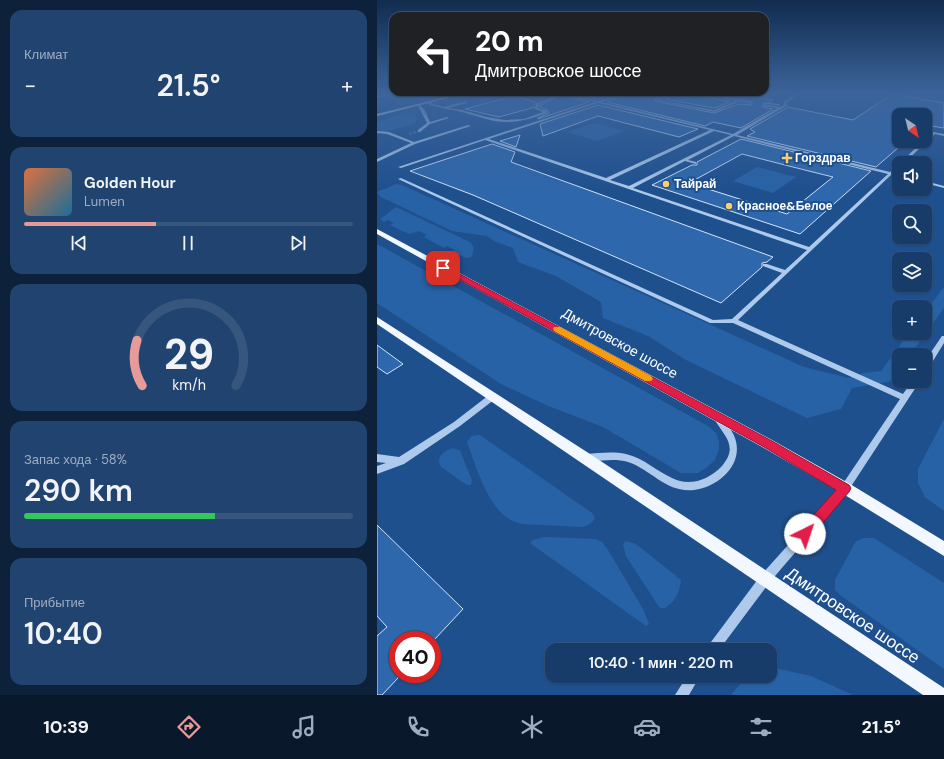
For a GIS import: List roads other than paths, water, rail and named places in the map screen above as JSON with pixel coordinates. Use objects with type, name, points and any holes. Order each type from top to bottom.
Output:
[{"type":"main road","name":"Дмитровское шоссе","points":[[377,231],[715,415],[845,488],[944,549]]},
{"type":"main road","name":"Дмитровское шоссе","points":[[377,320],[586,458],[939,695]]},
{"type":"street","points":[[425,126],[420,130],[427,131]]},
{"type":"street","points":[[377,161],[414,143],[468,126]]},
{"type":"street","points":[[400,167],[524,126]]},
{"type":"street","points":[[698,126],[891,173]]},
{"type":"street","points":[[629,188],[748,126]]},
{"type":"street","points":[[606,180],[713,130]]},
{"type":"street","points":[[377,132],[388,133],[414,143]]},
{"type":"street","points":[[909,156],[934,132],[944,134]]},
{"type":"street","points":[[433,133],[439,136]]},
{"type":"street","points":[[399,137],[409,134]]},
{"type":"street","points":[[485,139],[810,250]]},
{"type":"street","points":[[684,160],[695,163]]},
{"type":"street","points":[[734,321],[891,173]]},
{"type":"street","points":[[400,179],[712,322],[734,321],[905,398]]},
{"type":"street","points":[[932,184],[944,187]]},
{"type":"street","points":[[765,265],[785,272]]},
{"type":"street","points":[[932,356],[944,338]]},
{"type":"street","points":[[845,488],[911,388]]},
{"type":"street","points":[[377,470],[401,461],[457,424],[492,397]]},
{"type":"street","points":[[586,458],[606,456],[631,459],[670,482],[683,485],[704,484],[715,479],[726,468],[733,456],[734,445],[732,437],[715,415]]},
{"type":"street","points":[[377,458],[401,461]]},
{"type":"street","name":"Дмитровское шоссе","points":[[765,579],[845,488]]},
{"type":"street","points":[[717,643],[765,579]]},
{"type":"street","points":[[681,695],[689,683]]},
{"type":"tunnel","points":[[409,134],[419,131]]},
{"type":"place","name":"Горздрав","points":[[787,158]]},
{"type":"place","name":"Тайрай","points":[[666,184]]},
{"type":"place","name":"Красное&Белое","points":[[729,206]]}]
